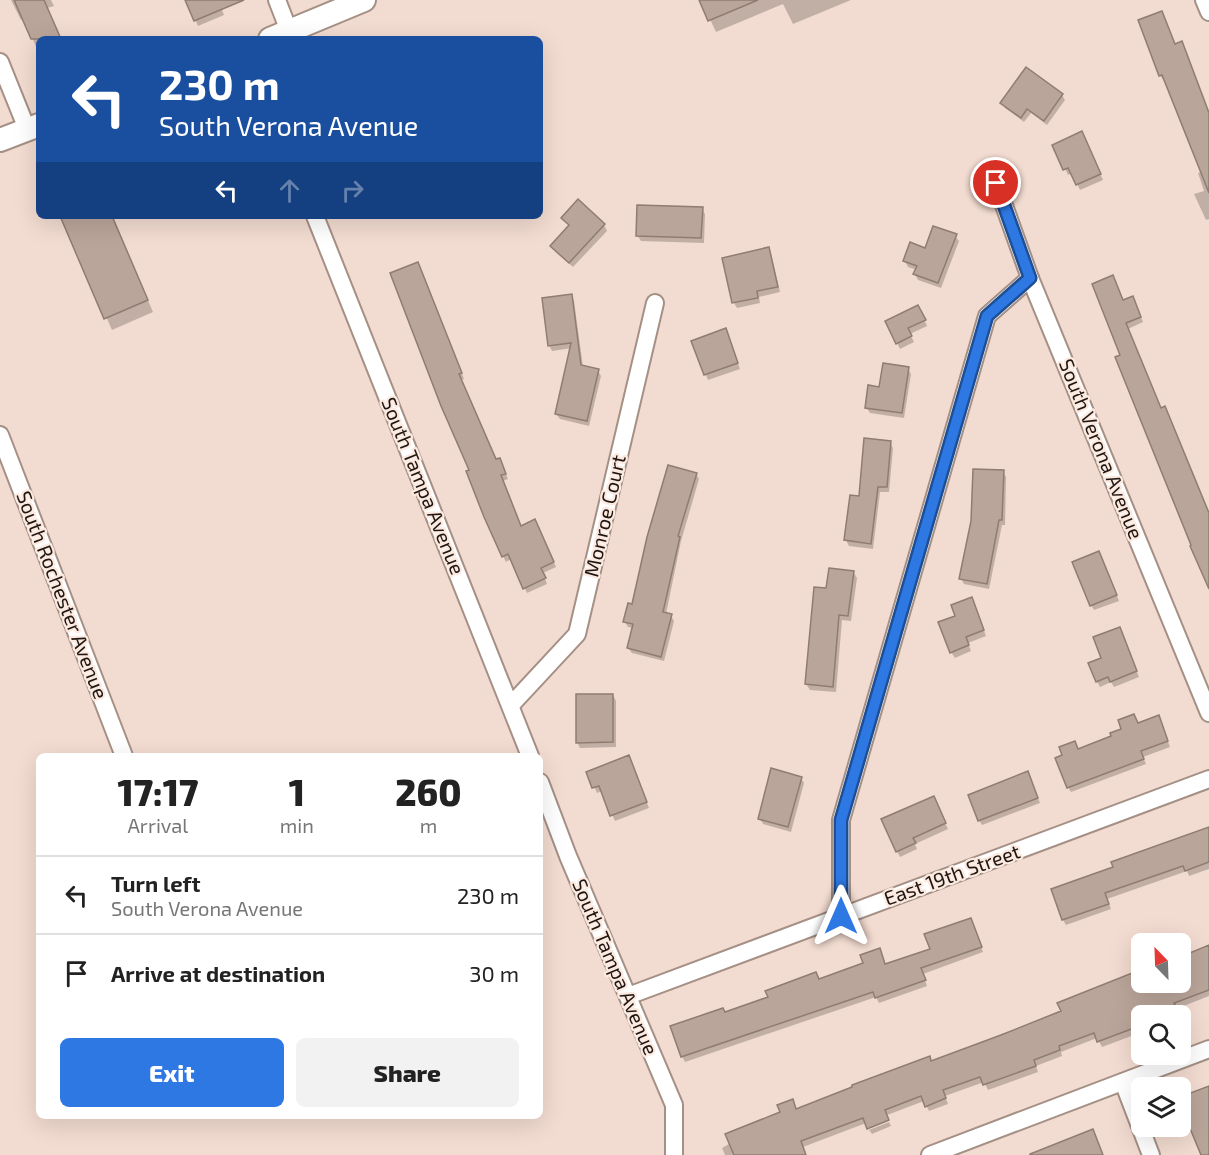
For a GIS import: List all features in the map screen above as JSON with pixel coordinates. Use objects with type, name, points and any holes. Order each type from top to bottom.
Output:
[{"type":"street","points":[[277,0],[280,35],[364,0]]},
{"type":"street","points":[[1204,0],[1209,12]]},
{"type":"street","points":[[0,62],[33,127],[0,140]]},
{"type":"street","name":"South Verona Avenue","points":[[996,183],[1030,278],[1209,713]]},
{"type":"street","name":"South Tampa Avenue","points":[[316,219],[529,753]]},
{"type":"street","points":[[841,916],[841,820],[987,316],[1030,278]]},
{"type":"street","name":"Monroe Court","points":[[511,705],[577,634],[655,303]]},
{"type":"street","name":"South Rochester Avenue","points":[[0,435],[123,753]]},
{"type":"street","name":"East 19th Street","points":[[628,996],[1209,779]]},
{"type":"street","name":"South Tampa Avenue","points":[[543,790],[568,856],[674,1105],[674,1155]]},
{"type":"street","points":[[930,1155],[1209,1049]]},
{"type":"street","points":[[1123,1082],[1151,1155]]},
{"type":"building","points":[[14,0],[44,0],[60,36],[36,36],[36,39],[31,39]]},
{"type":"building","points":[[185,0],[244,0],[194,21]]},
{"type":"building","points":[[699,0],[758,0],[708,21]]},
{"type":"building","points":[[1162,11],[1175,44],[1182,41],[1209,113],[1209,193],[1162,75],[1159,76],[1138,20]]},
{"type":"building","points":[[1026,67],[1063,94],[1044,121],[1027,109],[1021,118],[1000,103]]},
{"type":"building","points":[[1082,131],[1101,174],[1076,185],[1068,168],[1063,170],[1052,145]]},
{"type":"building","points":[[578,199],[605,224],[569,263],[550,246],[569,225],[561,218]]},
{"type":"building","points":[[637,205],[703,207],[701,238],[636,236]]},
{"type":"building","points":[[61,219],[113,219],[148,300],[104,319]]},
{"type":"building","points":[[933,226],[957,234],[938,283],[913,274],[917,266],[903,261],[910,242],[925,248]]},
{"type":"building","points":[[769,247],[778,287],[757,291],[758,298],[732,303],[722,258]]},
{"type":"building","points":[[418,262],[462,373],[459,374],[496,459],[500,458],[506,474],[501,475],[521,526],[535,519],[554,562],[541,568],[546,578],[523,589],[508,554],[502,557],[484,517],[466,471],[469,470],[441,406],[390,273]]},
{"type":"building","points":[[1113,275],[1123,300],[1133,296],[1141,317],[1126,323],[1161,408],[1165,406],[1209,513],[1209,589],[1115,357],[1120,355],[1092,284]]},
{"type":"building","points":[[572,294],[581,365],[599,369],[587,421],[555,414],[571,343],[548,346],[542,298]]},
{"type":"building","points":[[918,305],[926,320],[908,328],[912,336],[896,344],[885,321]]},
{"type":"building","points":[[726,328],[738,363],[704,375],[691,341]]},
{"type":"building","points":[[883,363],[909,367],[902,413],[865,408],[868,385],[879,387]]},
{"type":"building","points":[[864,438],[891,441],[887,487],[878,487],[871,544],[844,540],[850,495],[859,496]]},
{"type":"building","points":[[668,465],[697,473],[678,536],[680,537],[663,612],[672,614],[661,657],[627,648],[633,624],[623,622],[628,603],[632,604],[647,537]]},
{"type":"building","points":[[973,469],[1004,470],[1002,520],[999,520],[987,584],[959,579],[971,521]]},
{"type":"building","points":[[1099,551],[1117,595],[1090,606],[1072,562]]},
{"type":"building","points":[[829,568],[854,571],[848,616],[839,615],[833,687],[805,684],[814,587],[826,588]]},
{"type":"building","points":[[972,597],[984,630],[966,637],[969,645],[950,653],[938,622],[955,616],[951,605]]},
{"type":"building","points":[[1120,627],[1137,671],[1110,682],[1108,677],[1096,682],[1088,663],[1101,658],[1093,637]]},
{"type":"building","points":[[576,694],[613,694],[613,742],[576,743]]},
{"type":"building","points":[[1134,714],[1138,723],[1159,715],[1168,741],[1141,751],[1144,759],[1067,788],[1055,758],[1062,755],[1059,747],[1075,741],[1078,749],[1111,736],[1110,733],[1121,729],[1118,720]]},
{"type":"building","points":[[629,755],[647,802],[610,816],[599,786],[592,788],[586,772]]},
{"type":"building","points":[[771,768],[802,777],[788,827],[758,819]]},
{"type":"building","points":[[1028,771],[1038,798],[978,821],[968,795]]},
{"type":"building","points":[[934,796],[946,823],[913,838],[916,843],[896,852],[881,819]]},
{"type":"building","points":[[1209,827],[1209,862],[1185,871],[1183,866],[1105,893],[1109,904],[1062,920],[1051,889],[1113,867],[1111,862]]},
{"type":"building","points":[[971,918],[982,947],[921,968],[926,980],[875,998],[873,992],[681,1057],[670,1026],[723,1008],[725,1012],[768,997],[765,991],[816,972],[819,979],[863,963],[860,955],[880,948],[885,964],[930,949],[924,934]]},
{"type":"building","points":[[1209,945],[1209,990],[1174,1003],[1175,1005],[1131,1005],[1131,1029],[1097,1042],[1094,1033],[1059,1046],[1060,1050],[1034,1060],[1036,1066],[983,1085],[980,1077],[943,1090],[946,1098],[925,1107],[921,1096],[885,1110],[889,1120],[867,1129],[863,1118],[801,1141],[806,1155],[734,1155],[725,1134],[780,1112],[777,1105],[793,1099],[796,1109],[930,1056],[931,1061],[1001,1035],[1061,1011],[1057,1003],[1131,973],[1131,993],[1191,993],[1191,952]]},
{"type":"building","points":[[1209,1086],[1209,1155],[1201,1155],[1191,1131],[1191,1093]]},
{"type":"building","points":[[1093,1129],[1103,1155],[1030,1155],[1030,1154]]},
{"type":"route","points":[[841,916],[841,820],[987,316],[1030,278],[996,183]]}]
